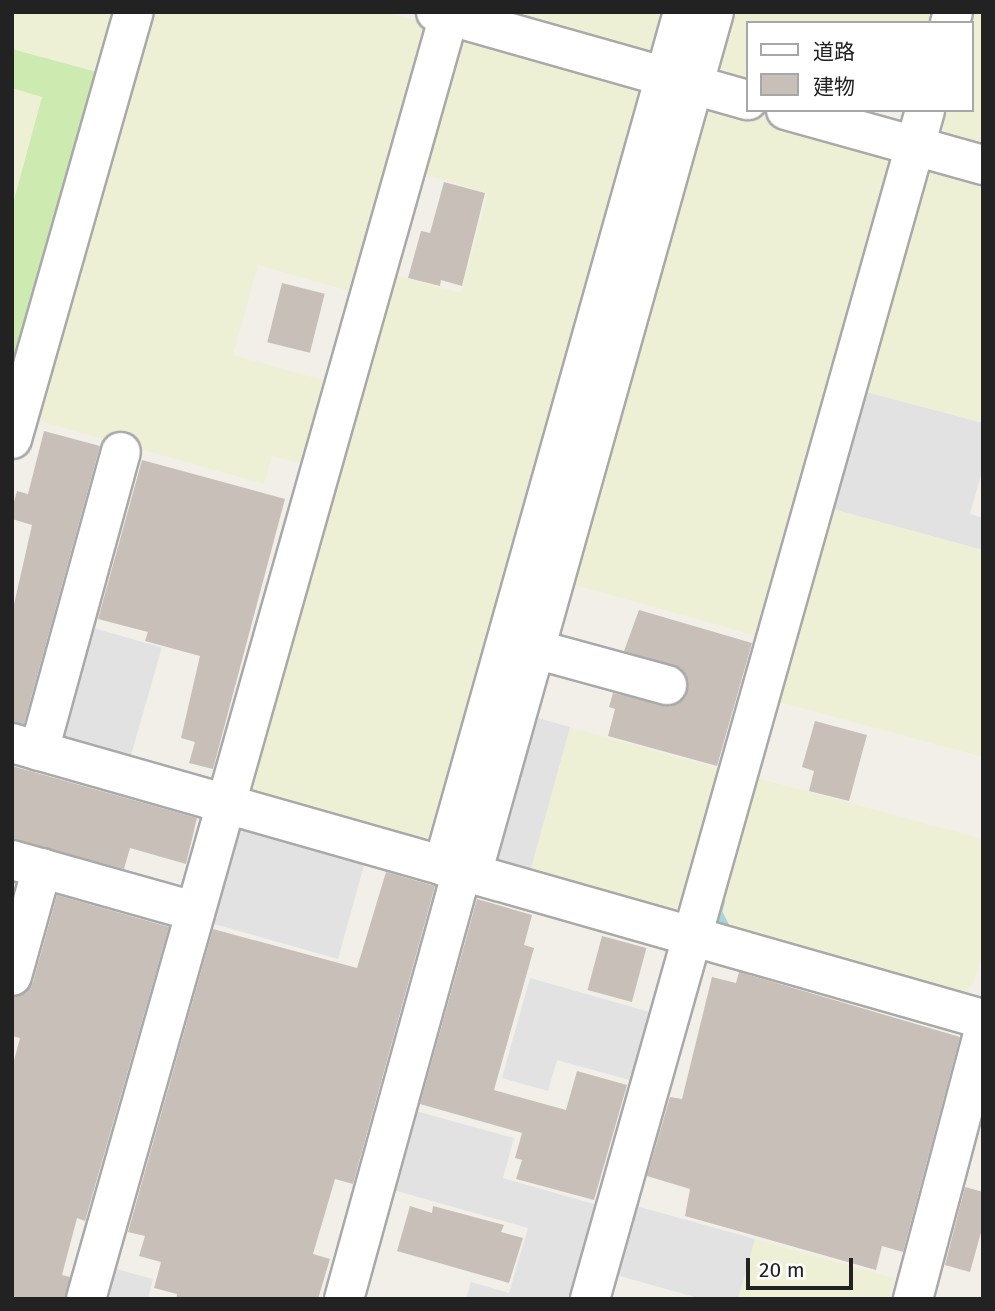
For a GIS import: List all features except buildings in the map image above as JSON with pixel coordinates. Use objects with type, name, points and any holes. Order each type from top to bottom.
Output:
[{"type":"street","points":[[12,439],[134,12]]},
{"type":"street","points":[[459,870],[535,649],[679,80],[683,12]]},
{"type":"street","points":[[344,1299],[459,870],[679,80],[713,12]]},
{"type":"street","points":[[86,1299],[445,13],[746,99]]},
{"type":"street","points":[[793,112],[983,165]]},
{"type":"street","points":[[590,1299],[924,112]]},
{"type":"street","points":[[121,452],[25,747],[981,1016],[914,1299]]},
{"type":"street","points":[[535,649],[667,685]]},
{"type":"street","points":[[12,976],[27,864],[194,911]]},
{"type":"green space","points":[[12,12],[113,12],[97,72],[12,49]]},
{"type":"green space","points":[[150,12],[386,12],[419,21],[426,31],[353,292],[258,265],[233,355],[326,381],[303,464],[272,456],[264,484],[36,420]]},
{"type":"green space","points":[[509,12],[667,12],[657,46],[646,51]]},
{"type":"green space","points":[[724,12],[933,12],[931,21],[746,21],[746,78],[716,70]]},
{"type":"green space","points":[[971,12],[983,12],[983,144],[947,134],[940,121],[942,112],[974,112],[974,21],[971,21]]},
{"type":"green space","points":[[466,32],[638,81],[646,94],[443,839],[426,849],[244,790],[391,274],[461,293],[488,193],[417,172],[456,38]]},
{"type":"green space","points":[[12,49],[97,72],[12,383],[12,207],[42,97],[12,88]]},
{"type":"green space","points":[[12,88],[42,96],[12,207]]},
{"type":"green space","points":[[711,103],[880,150],[889,163],[757,636],[564,582],[696,110]]},
{"type":"green space","points":[[943,166],[983,176],[983,423],[866,392],[927,171]]},
{"type":"green space","points":[[833,509],[983,550],[983,757],[779,702]]},
{"type":"green space","points":[[570,727],[720,769],[683,903],[665,915],[529,876]]},
{"type":"green space","points":[[757,778],[983,839],[983,952],[974,983],[960,995],[728,928],[720,911]]},
{"type":"green space","points":[[755,1239],[894,1278],[889,1299],[738,1299]]},
{"type":"shaded area","points":[[866,392],[983,423],[983,468],[970,514],[983,518],[983,550],[833,509]]},
{"type":"shaded area","points":[[83,625],[162,648],[128,767],[49,744]]},
{"type":"shaded area","points":[[527,715],[570,727],[529,876],[497,866],[488,852]]},
{"type":"shaded area","points":[[245,824],[366,858],[338,959],[207,922],[231,834]]},
{"type":"shaded area","points":[[530,978],[653,1013],[633,1081],[557,1060],[548,1091],[502,1078]]},
{"type":"shaded area","points":[[412,1110],[514,1138],[503,1178],[601,1206],[574,1299],[466,1299],[471,1282],[509,1293],[528,1228],[390,1189]]},
{"type":"shaded area","points":[[636,1206],[755,1239],[738,1299],[702,1299],[616,1275]]},
{"type":"shaded area","points":[[109,1267],[153,1279],[148,1299],[100,1299]]},
{"type":"waterway","points":[[720,901],[717,912],[725,928]]}]
